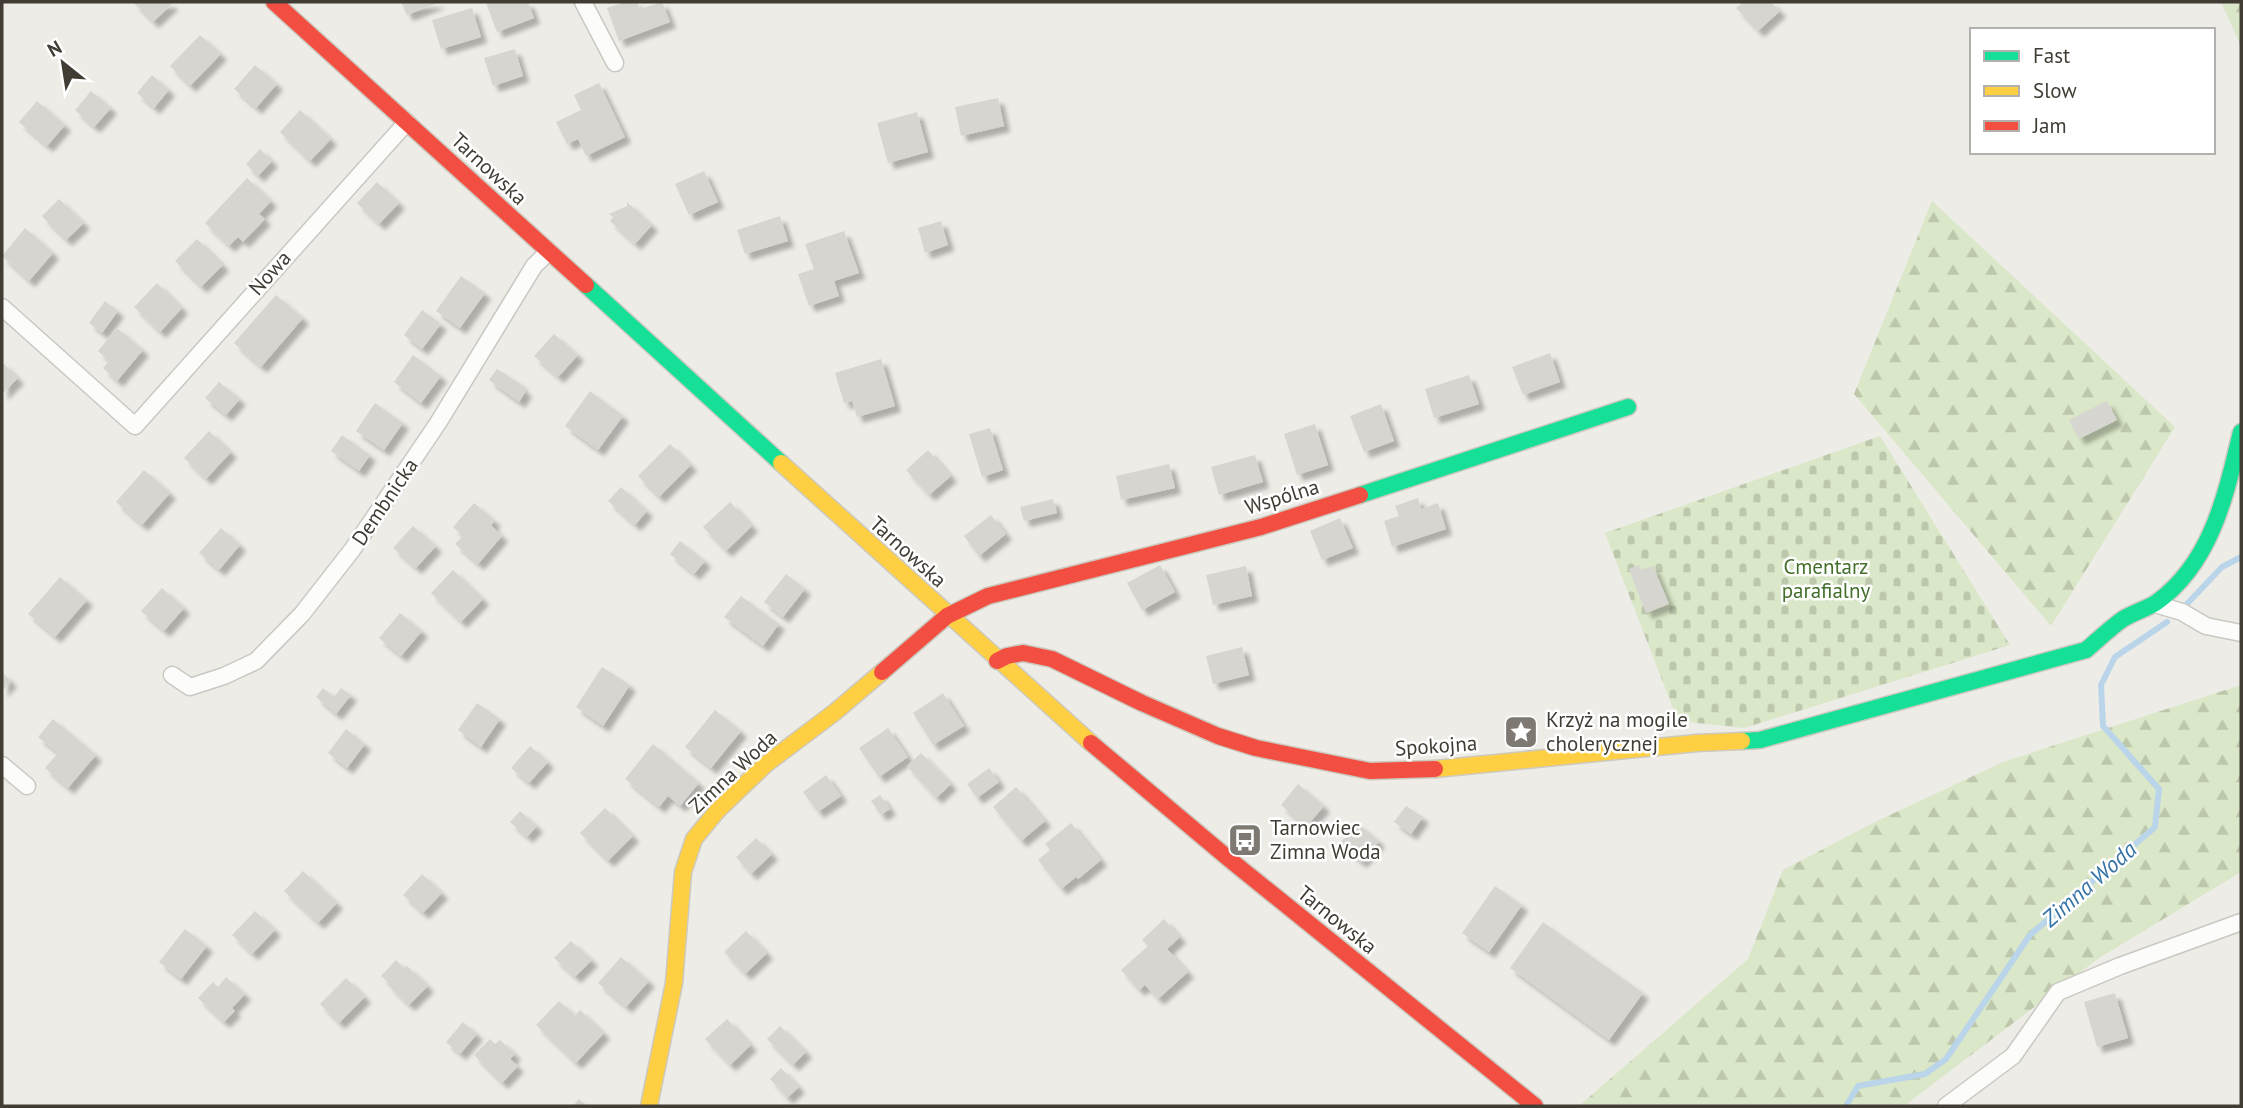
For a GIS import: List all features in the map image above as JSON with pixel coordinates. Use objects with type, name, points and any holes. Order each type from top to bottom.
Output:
[{"type":"street","name":"Tarnowska","points":[[274,2],[1077,732],[1197,833],[1535,1106]]},
{"type":"street","points":[[583,2],[615,63]]},
{"type":"street","name":"Nowa","points":[[2,307],[135,426],[407,122]]},
{"type":"street","name":"Dembnicka","points":[[172,675],[190,687],[256,662],[302,614],[352,550],[438,423],[534,266],[548,252]]},
{"type":"street","name":"Wspólna","points":[[947,616],[988,596],[1261,527],[1628,407]]},
{"type":"street","name":"Spokojna","points":[[997,661],[1023,653],[1052,659],[1218,736],[1256,748],[1370,771],[1412,771],[1697,743],[1760,740],[2086,650],[2127,616],[2155,604],[2179,584],[2195,565],[2222,510],[2241,432]]},
{"type":"street","points":[[2155,604],[2182,612],[2206,626],[2241,633]]},
{"type":"street","name":"Zimna Woda","points":[[649,1106],[674,984],[683,872],[694,839],[717,811],[766,764],[835,712],[947,616]]},
{"type":"street","points":[[2,765],[27,786]]},
{"type":"street","points":[[1946,1106],[2013,1056],[2058,992],[2120,966],[2241,922]]},
{"type":"green space","points":[[2221,2],[2241,2],[2241,46]]},
{"type":"green space","points":[[1932,201],[2175,427],[2051,626],[1854,394]]},
{"type":"green space","name":"Cmentarz parafialny","points":[[1880,436],[2010,645],[1744,728],[1678,721],[1605,533]]},
{"type":"green space","points":[[2241,685],[2241,872],[2099,958],[1904,1106],[1579,1106],[1748,959],[1783,870],[1875,822],[2003,762]]},
{"type":"building","points":[[133,2],[170,2],[172,4],[153,22]]},
{"type":"building","points":[[401,2],[440,2],[407,15]]},
{"type":"building","points":[[528,2],[534,18],[497,32],[486,3]]},
{"type":"building","points":[[625,2],[637,2],[640,9],[662,2],[670,22],[619,41],[607,8]]},
{"type":"building","points":[[1743,2],[1771,2],[1780,11],[1758,31],[1736,8]]},
{"type":"building","points":[[472,8],[481,37],[441,49],[432,20]]},
{"type":"building","points":[[200,35],[221,54],[190,86],[170,66]]},
{"type":"building","points":[[515,49],[523,76],[493,86],[484,58]]},
{"type":"building","points":[[255,65],[277,84],[256,108],[234,89]]},
{"type":"building","points":[[152,75],[169,90],[154,108],[137,93]]},
{"type":"building","points":[[599,83],[625,137],[586,156],[578,139],[567,144],[556,122],[581,110],[574,95]]},
{"type":"building","points":[[91,91],[111,108],[94,127],[75,110]]},
{"type":"building","points":[[998,98],[1004,126],[961,136],[955,107]]},
{"type":"building","points":[[37,101],[65,125],[47,146],[19,122]]},
{"type":"building","points":[[300,110],[331,139],[310,161],[280,132]]},
{"type":"building","points":[[917,112],[928,152],[888,163],[877,123]]},
{"type":"building","points":[[260,149],[272,161],[258,176],[246,164]]},
{"type":"building","points":[[704,171],[718,202],[689,215],[675,184]]},
{"type":"building","points":[[247,178],[271,201],[259,214],[265,219],[243,242],[238,237],[229,246],[205,223]]},
{"type":"building","points":[[377,182],[399,203],[379,224],[357,203]]},
{"type":"building","points":[[59,199],[84,223],[66,240],[42,216]]},
{"type":"building","points":[[627,202],[652,225],[635,244],[610,221],[613,217],[609,214],[627,206]]},
{"type":"building","points":[[780,216],[788,241],[745,254],[737,230]]},
{"type":"building","points":[[941,221],[948,245],[925,253],[918,228]]},
{"type":"building","points":[[25,228],[53,253],[29,281],[2,256]]},
{"type":"building","points":[[844,231],[859,273],[834,281],[839,296],[809,306],[798,274],[814,269],[805,244]]},
{"type":"building","points":[[197,239],[223,265],[201,287],[175,261]]},
{"type":"building","points":[[461,276],[485,293],[460,328],[436,311]]},
{"type":"building","points":[[157,283],[182,308],[160,332],[134,307]]},
{"type":"building","points":[[276,295],[303,318],[261,367],[234,343]]},
{"type":"building","points":[[105,301],[118,311],[102,333],[89,323]]},
{"type":"building","points":[[422,310],[441,324],[422,349],[404,335]]},
{"type":"building","points":[[117,328],[143,350],[117,381],[103,368],[109,361],[98,351]]},
{"type":"building","points":[[554,334],[578,355],[558,377],[534,356]]},
{"type":"building","points":[[1550,353],[1560,382],[1523,395],[1512,367]]},
{"type":"building","points":[[413,355],[441,376],[421,403],[394,382]]},
{"type":"building","points":[[881,359],[895,406],[857,417],[852,401],[844,403],[835,373]]},
{"type":"building","points":[[2,362],[18,378],[2,394]]},
{"type":"building","points":[[497,369],[521,384],[526,391],[519,402],[489,380]]},
{"type":"building","points":[[1469,375],[1479,404],[1434,418],[1425,389]]},
{"type":"building","points":[[219,382],[240,399],[226,415],[205,398]]},
{"type":"building","points":[[590,391],[623,416],[598,450],[565,426]]},
{"type":"building","points":[[2107,401],[2117,420],[2079,439],[2069,420]]},
{"type":"building","points":[[375,403],[403,423],[384,450],[356,431]]},
{"type":"building","points":[[1381,404],[1394,441],[1364,452],[1350,416]]},
{"type":"building","points":[[1315,424],[1328,465],[1297,475],[1284,434]]},
{"type":"building","points":[[990,428],[1003,470],[982,477],[969,434]]},
{"type":"building","points":[[209,431],[231,452],[206,479],[184,458]]},
{"type":"building","points":[[342,435],[370,455],[359,471],[331,451]]},
{"type":"building","points":[[670,444],[691,465],[659,497],[638,476]]},
{"type":"building","points":[[928,450],[951,476],[929,495],[906,470]]},
{"type":"building","points":[[1255,455],[1263,482],[1219,495],[1211,467]]},
{"type":"building","points":[[1169,464],[1175,488],[1121,500],[1116,476]]},
{"type":"building","points":[[144,470],[170,493],[142,525],[116,502]]},
{"type":"building","points":[[621,487],[647,511],[635,525],[608,501]]},
{"type":"building","points":[[1418,498],[1421,509],[1438,503],[1446,529],[1392,547],[1384,521],[1399,516],[1395,506]]},
{"type":"building","points":[[1053,499],[1057,513],[1024,521],[1020,507]]},
{"type":"building","points":[[730,502],[752,526],[726,551],[703,527]]},
{"type":"building","points":[[474,503],[495,521],[491,525],[502,536],[478,564],[455,544],[463,536],[453,527]]},
{"type":"building","points":[[991,515],[1006,534],[979,556],[964,536]]},
{"type":"building","points":[[1340,518],[1353,548],[1322,560],[1310,531]]},
{"type":"building","points":[[413,526],[436,546],[416,568],[393,548]]},
{"type":"building","points":[[221,528],[240,545],[219,570],[199,553]]},
{"type":"building","points":[[680,541],[705,561],[694,574],[670,554]]},
{"type":"building","points":[[1160,565],[1175,592],[1142,610],[1127,583]]},
{"type":"building","points":[[1639,565],[1641,570],[1653,566],[1669,604],[1646,613],[1629,569]]},
{"type":"building","points":[[1246,566],[1252,596],[1213,605],[1206,575]]},
{"type":"building","points":[[453,570],[483,599],[461,622],[431,593]]},
{"type":"building","points":[[786,574],[805,589],[783,617],[764,602]]},
{"type":"building","points":[[60,577],[87,600],[55,637],[28,614]]},
{"type":"building","points":[[162,588],[184,608],[164,631],[141,611]]},
{"type":"building","points":[[741,596],[779,624],[763,646],[724,617]]},
{"type":"building","points":[[400,613],[422,631],[401,656],[379,638]]},
{"type":"building","points":[[1242,647],[1249,675],[1213,684],[1206,656]]},
{"type":"building","points":[[602,667],[630,685],[603,726],[576,707]]},
{"type":"building","points":[[2,672],[11,681],[2,691]]},
{"type":"building","points":[[323,688],[334,697],[341,688],[351,695],[336,714],[316,697]]},
{"type":"building","points":[[943,693],[964,726],[933,745],[913,713]]},
{"type":"building","points":[[477,703],[500,719],[481,747],[458,730]]},
{"type":"building","points":[[715,710],[741,731],[711,768],[685,747]]},
{"type":"building","points":[[53,719],[96,755],[68,788],[45,768],[58,753],[38,737]]},
{"type":"building","points":[[888,728],[908,757],[879,777],[859,748]]},
{"type":"building","points":[[346,729],[365,744],[347,768],[328,753]]},
{"type":"building","points":[[653,744],[699,783],[680,806],[668,796],[659,807],[625,779]]},
{"type":"building","points":[[530,746],[548,762],[529,783],[511,768]]},
{"type":"building","points":[[921,753],[951,784],[936,798],[907,766]]},
{"type":"building","points":[[989,768],[999,782],[977,798],[967,784]]},
{"type":"building","points":[[826,775],[841,796],[818,812],[803,792]]},
{"type":"building","points":[[1298,784],[1324,806],[1306,827],[1281,805]]},
{"type":"building","points":[[1016,787],[1045,821],[1021,841],[993,807]]},
{"type":"building","points":[[880,795],[890,809],[881,815],[871,801]]},
{"type":"building","points":[[1406,806],[1423,817],[1411,834],[1394,822]]},
{"type":"building","points":[[605,808],[633,836],[608,861],[580,833]]},
{"type":"building","points":[[520,811],[537,826],[527,837],[510,822]]},
{"type":"building","points":[[1071,823],[1101,860],[1061,889],[1038,860],[1050,850],[1045,844]]},
{"type":"building","points":[[1357,823],[1379,841],[1361,862],[1339,844]]},
{"type":"building","points":[[756,838],[772,854],[751,874],[736,857]]},
{"type":"building","points":[[303,871],[337,903],[318,923],[284,891]]},
{"type":"building","points":[[422,874],[442,893],[423,913],[403,895]]},
{"type":"building","points":[[1495,886],[1522,905],[1489,952],[1462,933]]},
{"type":"building","points":[[255,911],[275,930],[252,954],[232,935]]},
{"type":"building","points":[[1164,919],[1180,937],[1167,949],[1188,972],[1158,999],[1145,985],[1139,990],[1121,970],[1148,946],[1142,940]]},
{"type":"building","points":[[1543,922],[1643,993],[1609,1040],[1510,968]]},
{"type":"building","points":[[185,929],[207,946],[181,979],[159,962]]},
{"type":"building","points":[[746,931],[767,953],[745,974],[724,952]]},
{"type":"building","points":[[571,941],[592,960],[575,977],[554,958]]},
{"type":"building","points":[[621,957],[649,981],[626,1007],[598,983]]},
{"type":"building","points":[[396,960],[404,968],[407,966],[428,986],[409,1005],[381,976]]},
{"type":"building","points":[[226,977],[245,994],[232,1008],[235,1011],[224,1022],[198,998],[213,982],[218,987]]},
{"type":"building","points":[[346,978],[365,997],[339,1023],[320,1004]]},
{"type":"building","points":[[2115,993],[2128,1038],[2097,1047],[2084,1002]]},
{"type":"building","points":[[559,1001],[575,1016],[580,1010],[604,1033],[576,1063],[536,1025]]},
{"type":"building","points":[[727,1019],[751,1045],[730,1065],[705,1039]]},
{"type":"building","points":[[463,1022],[477,1034],[460,1054],[446,1042]]},
{"type":"building","points":[[780,1026],[806,1052],[793,1065],[767,1039]]},
{"type":"building","points":[[490,1039],[495,1044],[500,1040],[515,1054],[510,1059],[518,1066],[502,1083],[474,1055]]},
{"type":"building","points":[[781,1068],[799,1087],[787,1098],[770,1079]]},
{"type":"building","points":[[579,1099],[587,1106],[573,1106]]},
{"type":"waterway","name":"Zimna Woda","points":[[2186,605],[2222,567],[2241,557]]},
{"type":"waterway","name":"Zimna Woda","points":[[1846,1106],[1858,1086],[1925,1074],[1946,1059],[2030,935],[2155,827],[2159,789],[2103,726],[2101,685],[2115,657],[2167,622]]},
{"type":"traffic: fast","points":[[586,285],[781,463]]},
{"type":"traffic: fast","points":[[1360,495],[1628,407]]},
{"type":"traffic: fast","points":[[1742,741],[1760,740],[2086,650],[2123,619],[2157,602],[2176,586],[2191,567],[2214,525],[2241,432]]},
{"type":"traffic: slow","points":[[781,463],[1091,743]]},
{"type":"traffic: slow","points":[[649,1106],[674,983],[683,872],[694,839],[717,811],[766,764],[835,712],[882,672]]},
{"type":"traffic: slow","points":[[1435,769],[1742,741]]},
{"type":"traffic: jam","points":[[274,2],[586,285]]},
{"type":"traffic: jam","points":[[882,672],[947,616],[988,596],[1261,527],[1360,495]]},
{"type":"traffic: jam","points":[[997,661],[1023,653],[1052,659],[1142,703],[1218,736],[1256,748],[1370,771],[1435,769]]},
{"type":"traffic: jam","points":[[1091,743],[1229,859],[1535,1106]]},
{"type":"place","name":"Krzyż na mogile cholerycznej","points":[[1521,732]]},
{"type":"place","name":"Tarnowiec Zimna Woda","points":[[1245,840]]}]
